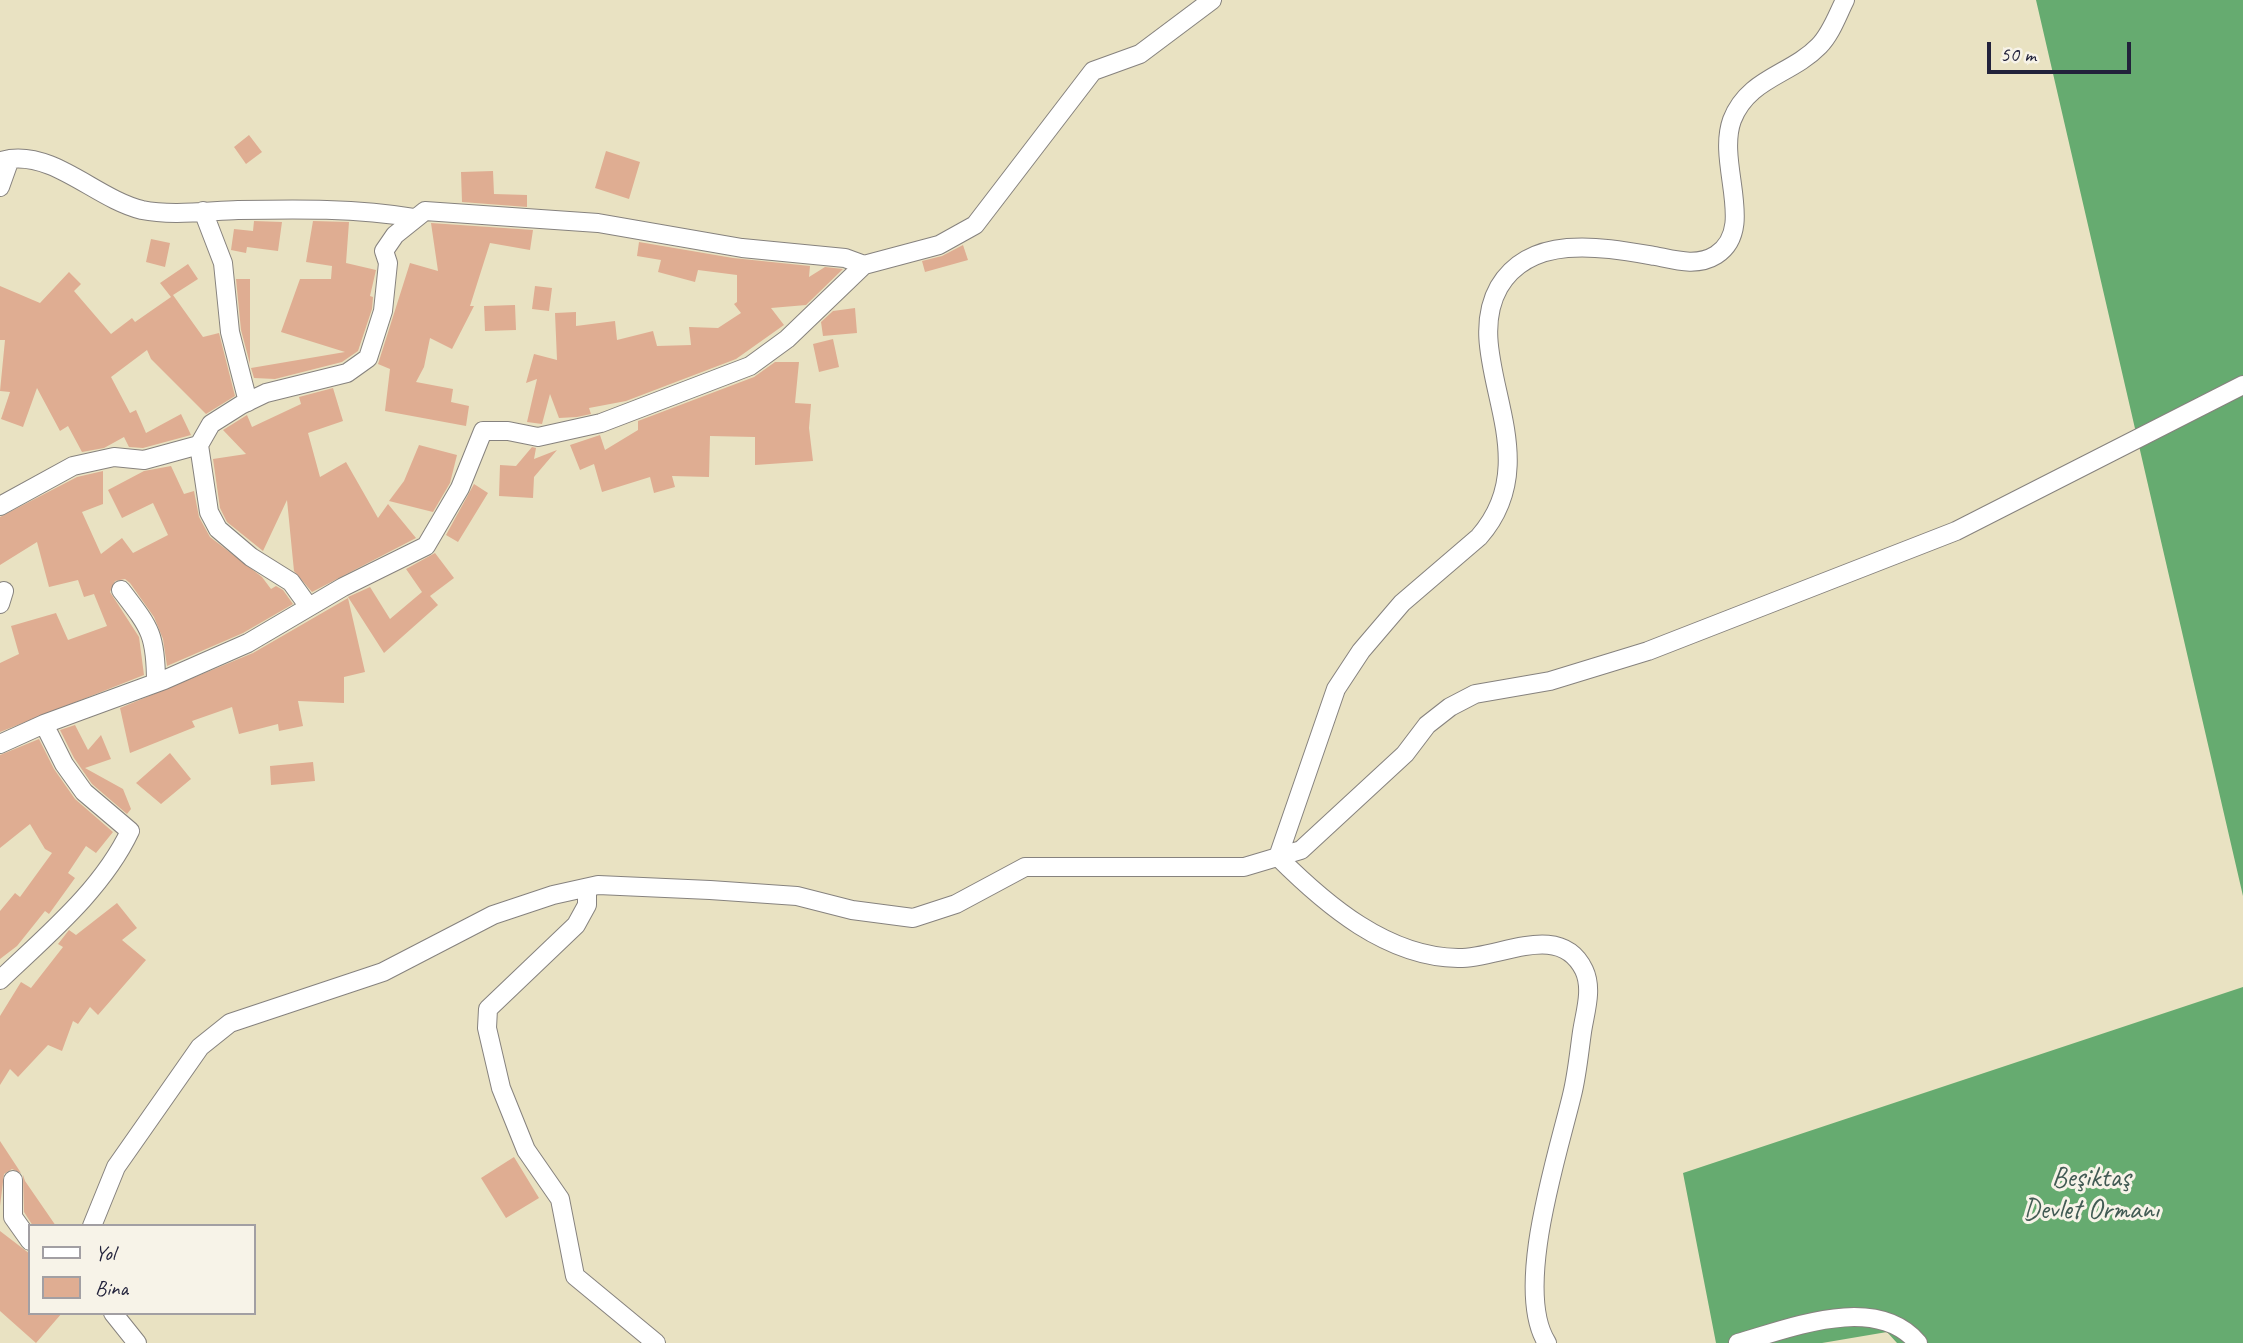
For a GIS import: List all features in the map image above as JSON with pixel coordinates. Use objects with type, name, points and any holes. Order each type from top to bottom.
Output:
[{"type":"street","points":[[0,744],[44,724],[156,683],[248,643],[309,607],[426,546],[460,488],[483,431],[508,431],[538,437],[601,423],[750,366],[787,339],[864,265],[939,245],[975,225],[1093,71],[1140,54],[1212,0]]},
{"type":"street","points":[[1278,858],[1336,689],[1361,652],[1402,603],[1479,537],[1490,524],[1503,499],[1507,486],[1506,445],[1488,325],[1500,286],[1526,260],[1563,248],[1604,247],[1690,262],[1718,254],[1731,240],[1737,223],[1726,156],[1733,118],[1755,86],[1802,60],[1820,45],[1845,0]]},
{"type":"street","points":[[0,187],[5,160],[29,157],[118,203],[146,211],[352,211],[415,218]]},
{"type":"street","points":[[203,211],[223,263],[230,332],[248,402]]},
{"type":"street","points":[[309,607],[291,582],[251,557],[218,529],[209,512],[199,445],[211,424],[248,402],[266,393],[347,373],[368,358],[383,311],[388,263],[384,251],[395,234],[425,211],[598,222],[742,248],[845,258],[864,265]]},
{"type":"street","points":[[93,1224],[116,1167],[200,1047],[230,1023],[383,972],[493,915],[552,895],[587,888],[623,886],[797,897],[852,910],[913,918],[956,904],[1025,867],[1244,867],[1278,858],[1301,850],[1405,754],[1427,725],[1450,707],[1475,694],[1550,681],[1648,651],[1956,531],[2243,384]]},
{"type":"street","points":[[0,506],[73,466],[114,457],[144,460],[199,445]]},
{"type":"street","points":[[121,590],[150,628],[155,644],[156,683]]},
{"type":"street","points":[[0,980],[69,913],[117,859],[130,831],[84,792],[64,764],[44,724]]},
{"type":"street","points":[[1278,858],[1312,892],[1399,946],[1457,958],[1497,955],[1526,945],[1549,944],[1569,952],[1583,968],[1588,997],[1573,1091],[1542,1215],[1535,1302],[1539,1327],[1547,1343]]},
{"type":"street","points":[[587,888],[587,905],[576,925],[488,1009],[487,1028],[500,1088],[526,1150],[560,1199],[575,1276],[656,1343]]},
{"type":"street","points":[[13,1180],[13,1217],[28,1238]]},
{"type":"street","points":[[115,1315],[137,1343]]},
{"type":"street","points":[[1738,1343],[1856,1315],[1894,1323],[1919,1343]]},
{"type":"green space","points":[[2036,0],[2243,0],[2243,896]]},
{"type":"green space","name":"Beşiktaş Devlet Ormanı","points":[[2243,987],[2243,1343],[1897,1343],[1887,1332],[1822,1343],[1716,1343],[1683,1173]]},
{"type":"building","points":[[249,135],[262,152],[246,164],[234,147]]},
{"type":"building","points":[[606,151],[640,162],[629,199],[595,188]]},
{"type":"building","points":[[493,171],[494,194],[527,195],[527,207],[462,202],[461,172]]},
{"type":"building","points":[[254,221],[282,222],[278,251],[247,247],[246,253],[231,250],[234,229],[253,231]]},
{"type":"building","points":[[313,221],[349,222],[346,263],[376,270],[370,296],[373,297],[372,309],[358,351],[342,362],[275,379],[254,378],[251,368],[345,352],[281,332],[300,279],[331,279],[332,266],[306,262]]},
{"type":"building","points":[[431,223],[533,230],[530,250],[490,243],[470,306],[474,306],[452,349],[430,338],[424,367],[416,382],[453,389],[451,402],[469,406],[466,426],[385,411],[390,369],[378,364],[410,263],[438,271]]},
{"type":"building","points":[[151,239],[170,243],[165,267],[146,262]]},
{"type":"building","points":[[639,242],[733,258],[810,266],[809,277],[825,267],[843,269],[806,305],[771,308],[784,325],[736,359],[626,401],[589,408],[591,414],[577,417],[559,418],[550,394],[542,424],[527,422],[537,379],[526,383],[534,354],[557,360],[555,313],[576,312],[576,326],[615,321],[617,340],[653,331],[657,346],[691,345],[689,327],[718,328],[741,313],[734,304],[737,302],[737,275],[698,270],[695,282],[658,272],[661,260],[637,256]]},
{"type":"building","points":[[963,245],[968,260],[925,272],[922,261],[942,256]]},
{"type":"building","points":[[188,264],[198,279],[173,295],[203,337],[219,333],[235,396],[206,414],[151,359],[147,350],[111,377],[130,413],[136,410],[146,433],[181,414],[191,435],[143,448],[129,447],[124,437],[104,448],[82,452],[68,426],[60,431],[37,388],[23,427],[1,419],[10,392],[0,391],[5,340],[0,340],[0,286],[40,303],[69,272],[81,284],[74,291],[111,334],[132,318],[135,322],[171,297],[160,283]]},
{"type":"building","points":[[236,279],[250,279],[250,364],[241,330]]},
{"type":"building","points":[[535,286],[552,288],[549,311],[532,309]]},
{"type":"building","points":[[515,305],[516,330],[485,331],[484,306]]},
{"type":"building","points":[[855,308],[857,333],[823,336],[821,322],[833,311]]},
{"type":"building","points":[[833,339],[839,367],[819,372],[813,344]]},
{"type":"building","points":[[775,362],[799,362],[795,403],[811,404],[809,428],[813,461],[755,465],[755,437],[710,436],[709,477],[672,476],[675,487],[654,493],[650,477],[602,492],[594,464],[580,470],[570,445],[600,435],[605,450],[638,430],[638,421],[754,377]]},
{"type":"building","points":[[333,388],[343,421],[308,433],[320,477],[346,462],[378,518],[388,504],[416,538],[312,592],[294,571],[287,500],[263,551],[227,522],[220,508],[213,459],[246,454],[223,430],[247,415],[252,427],[301,404],[299,397]]},
{"type":"building","points":[[419,445],[457,455],[450,483],[433,512],[389,501],[404,481]]},
{"type":"building","points":[[532,447],[536,448],[534,459],[557,450],[534,477],[533,498],[499,496],[500,465],[516,466]]},
{"type":"building","points":[[171,466],[184,494],[194,491],[199,517],[210,537],[262,577],[271,589],[276,586],[283,590],[293,604],[243,633],[167,666],[163,639],[154,617],[130,583],[125,579],[115,581],[110,592],[139,637],[144,675],[0,732],[0,663],[19,654],[11,626],[56,613],[68,640],[107,626],[94,594],[84,597],[78,580],[49,587],[37,542],[0,565],[0,517],[77,477],[103,471],[103,504],[82,512],[101,554],[122,538],[133,553],[168,535],[153,503],[122,518],[108,490],[144,471]]},
{"type":"building","points":[[474,484],[488,493],[458,542],[446,535]]},
{"type":"building","points":[[435,553],[454,578],[430,596],[438,605],[384,653],[348,597],[370,587],[390,619],[422,592],[406,569]]},
{"type":"building","points":[[348,598],[365,672],[344,677],[344,703],[298,701],[303,726],[279,731],[278,724],[239,734],[232,707],[192,721],[195,727],[130,753],[120,708],[253,653]]},
{"type":"building","points":[[75,725],[88,750],[101,735],[111,759],[85,768],[123,789],[131,809],[127,814],[92,784],[74,758],[60,730]]},
{"type":"building","points":[[39,739],[54,769],[75,799],[113,832],[96,853],[86,846],[68,873],[75,878],[49,914],[45,911],[17,946],[0,959],[0,911],[15,893],[20,897],[52,853],[45,849],[30,824],[0,848],[0,755]]},
{"type":"building","points":[[170,753],[191,779],[161,804],[136,783]]},
{"type":"building","points":[[313,762],[315,781],[271,785],[270,766]]},
{"type":"building","points":[[117,903],[137,928],[122,940],[146,960],[98,1015],[90,1007],[78,1024],[73,1021],[62,1051],[48,1045],[18,1077],[10,1069],[0,1085],[0,1016],[21,982],[31,988],[63,947],[58,944],[69,930],[76,935]]},
{"type":"building","points":[[0,1141],[21,1173],[12,1169],[4,1174],[0,1206]]},
{"type":"building","points":[[514,1157],[539,1198],[506,1218],[481,1178]]},
{"type":"building","points":[[23,1175],[55,1224],[32,1224],[24,1212]]},
{"type":"building","points":[[0,1231],[28,1252],[28,1315],[60,1315],[36,1343],[0,1311]]}]
